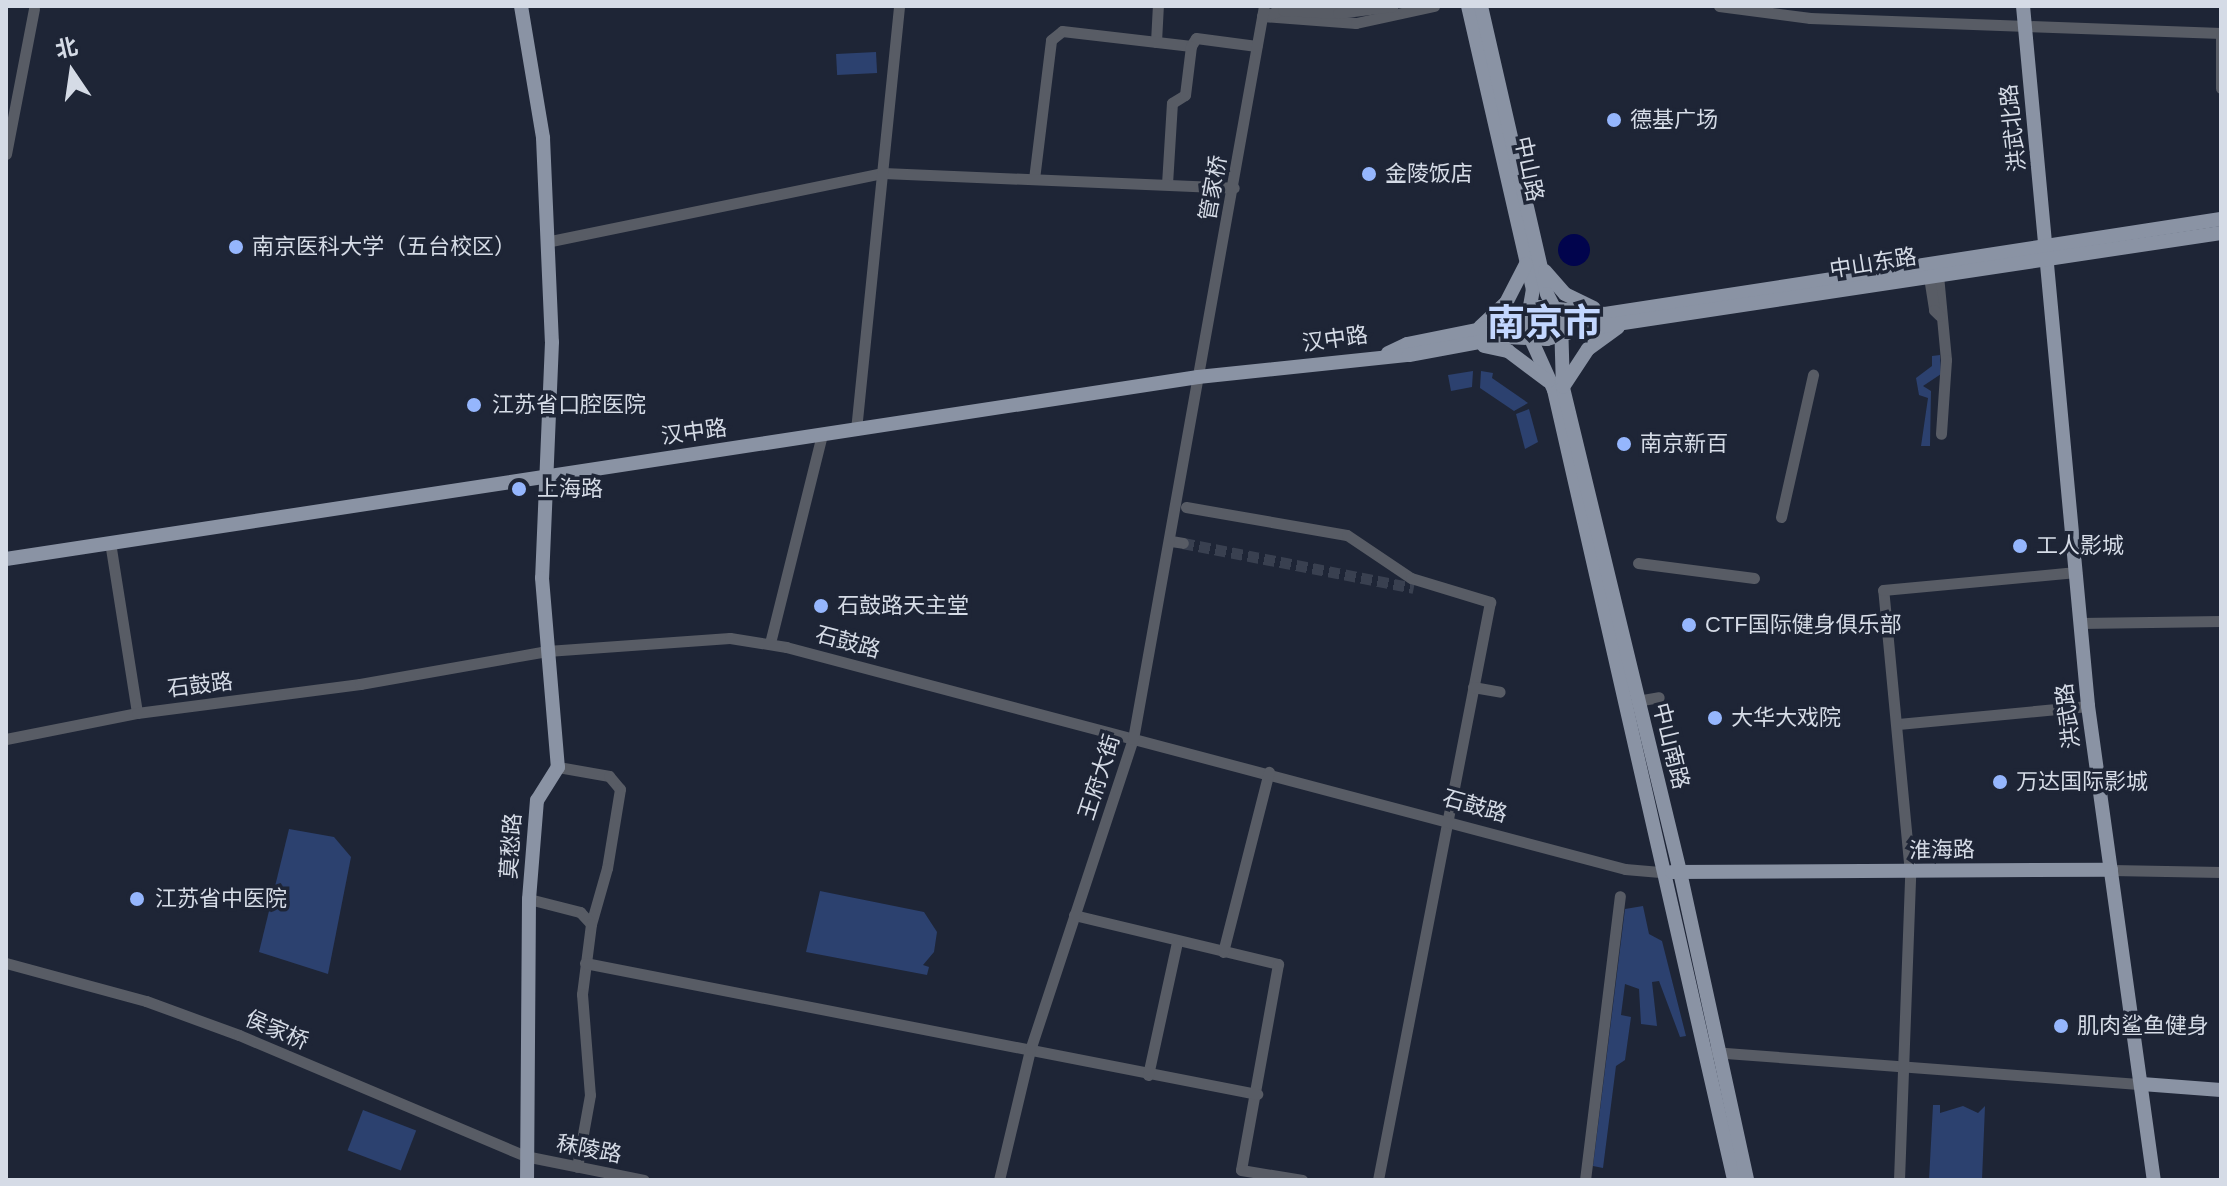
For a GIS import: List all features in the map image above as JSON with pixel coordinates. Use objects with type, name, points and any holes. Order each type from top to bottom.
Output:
[{"type":"main road","points":[[521,6],[543,138],[552,342],[549,475],[542,578],[558,767]]},
{"type":"main road","name":"中山路","points":[[1468,6],[1532,258],[1559,321]]},
{"type":"main road","name":"中山路","points":[[1481,6],[1532,258],[1533,339]]},
{"type":"main road","name":"洪武北路","points":[[2023,6],[2047,252]]},
{"type":"main road","name":"中山东路","points":[[1533,311],[1559,321],[1624,317],[1934,276],[2221,219]]},
{"type":"main road","name":"中山东路","points":[[1533,339],[1559,321],[1624,317],[2047,252],[2221,233]]},
{"type":"main road","name":"洪武路","points":[[2047,252],[2088,706],[2154,1180]]},
{"type":"main road","points":[[1469,338],[1500,312],[1532,258],[1565,294],[1588,307],[1624,317]]},
{"type":"main road","name":"汉中路","points":[[1469,338],[1533,311]]},
{"type":"main road","points":[[1469,338],[1508,351],[1535,368],[1559,389],[1588,349],[1624,317]]},
{"type":"main road","name":"中山南路","points":[[1559,321],[1559,389],[1663,872],[1709,1052],[1747,1180]]},
{"type":"main road","name":"汉中路","points":[[6,559],[1198,377],[1388,354],[1407,344],[1469,338],[1533,339]]},
{"type":"main road","name":"中山南路","points":[[1533,339],[1559,389],[1680,872],[1709,1052],[1734,1180]]},
{"type":"main road","name":"莫愁路","points":[[527,1180],[529,899],[537,800],[558,767]]},
{"type":"main road","name":"淮海路","points":[[1663,872],[2111,870]]},
{"type":"main road","points":[[2142,1084],[2221,1090]]},
{"type":"street","points":[[856,430],[899,6]]},
{"type":"street","points":[[1156,42],[1158,6]]},
{"type":"street","points":[[1263,11],[1338,13],[1393,6]]},
{"type":"street","points":[[1263,11],[1356,23],[1434,6]]},
{"type":"street","points":[[1719,6],[1810,18],[2221,35],[2221,88]]},
{"type":"street","points":[[1830,19],[1831,6]]},
{"type":"street","points":[[6,154],[36,7]]},
{"type":"street","name":"管家桥","points":[[1198,377],[1263,11]]},
{"type":"street","points":[[1034,179],[1051,40],[1062,31],[1191,46]]},
{"type":"street","points":[[1167,184],[1172,103],[1185,95],[1191,46],[1196,38],[1256,46]]},
{"type":"street","points":[[546,242],[883,173],[1234,188]]},
{"type":"street","points":[[1934,276],[1934,310],[1940,316],[1946,360],[1941,434]]},
{"type":"street","points":[[1781,517],[1813,375]]},
{"type":"street","name":"王府大街","points":[[999,1180],[1030,1050],[1133,739],[1171,541],[1198,377]]},
{"type":"street","points":[[770,643],[822,435]]},
{"type":"street","points":[[1186,507],[1347,535],[1411,578],[1490,602],[1378,1180]]},
{"type":"street","points":[[1171,541],[1183,543]]},
{"type":"street","points":[[110,542],[137,713]]},
{"type":"street","points":[[1638,563],[1754,578]]},
{"type":"street","points":[[1899,1180],[1910,873],[1883,590],[2076,572]]},
{"type":"street","points":[[2080,623],[2221,621]]},
{"type":"street","name":"石鼓路","points":[[6,739],[137,713],[360,684],[547,651],[730,638],[770,643],[1446,818],[1625,869],[1663,872]]},
{"type":"street","points":[[1473,687],[1500,692]]},
{"type":"street","points":[[1637,701],[1659,697]]},
{"type":"street","points":[[1898,724],[2088,706]]},
{"type":"street","points":[[558,767],[609,776],[620,789],[607,868],[591,924],[585,963],[582,994],[590,1095],[577,1167]]},
{"type":"street","points":[[1223,952],[1269,772]]},
{"type":"street","name":"淮海路","points":[[2111,870],[2221,872]]},
{"type":"street","points":[[1585,1180],[1620,896]]},
{"type":"street","points":[[529,899],[580,912],[591,924]]},
{"type":"street","points":[[1074,915],[1278,964],[1241,1170],[1302,1180]]},
{"type":"street","points":[[1148,1075],[1177,942]]},
{"type":"street","name":"侯家桥","points":[[6,963],[146,1001],[239,1035],[525,1156]]},
{"type":"street","points":[[585,963],[1257,1094]]},
{"type":"street","points":[[1709,1052],[2142,1084]]},
{"type":"street","name":"秣陵路","points":[[525,1156],[644,1180]]},
{"type":"shaded area","points":[[876,52],[877,73],[837,75],[836,54]]},
{"type":"shaded area","points":[[1574,234],[1585,239],[1590,250],[1585,261],[1574,266],[1563,261],[1558,250],[1563,239]]},
{"type":"shaded area","points":[[1940,355],[1941,374],[1923,386],[1931,391],[1930,446],[1921,446],[1928,398],[1919,395],[1916,378],[1932,366],[1932,356]]},
{"type":"shaded area","points":[[1473,371],[1472,387],[1451,391],[1448,375]]},
{"type":"shaded area","points":[[1481,371],[1493,373],[1492,378],[1528,403],[1514,411],[1480,388]]},
{"type":"shaded area","points":[[1529,409],[1538,442],[1525,449],[1516,414]]},
{"type":"shaded area","points":[[289,829],[334,837],[351,857],[328,974],[259,952]]},
{"type":"shaded area","points":[[820,891],[924,912],[937,932],[934,952],[923,965],[929,967],[927,975],[806,952]]},
{"type":"shaded area","points":[[1643,906],[1649,934],[1662,941],[1686,1036],[1680,1037],[1659,981],[1652,982],[1657,1026],[1641,1024],[1639,989],[1625,984],[1621,1015],[1631,1017],[1625,1060],[1616,1066],[1603,1168],[1593,1166],[1625,909]]},
{"type":"shaded area","points":[[1933,1105],[1940,1105],[1940,1113],[1963,1106],[1978,1113],[1985,1106],[1982,1180],[1929,1180]]},
{"type":"shaded area","points":[[363,1110],[416,1130],[401,1171],[348,1150]]},
{"type":"tunnel","points":[[1183,543],[1414,588]]},
{"type":"place","name":"德基广场","points":[[1614,120]]},
{"type":"place","name":"金陵饭店","points":[[1369,174]]},
{"type":"place","name":"南京医科大学（五台校区）","points":[[236,247]]},
{"type":"place","name":"江苏省口腔医院","points":[[474,405]]},
{"type":"place","name":"南京新百","points":[[1624,444]]},
{"type":"place","name":"上海路","points":[[519,489]]},
{"type":"place","name":"工人影城","points":[[2020,546]]},
{"type":"place","name":"石鼓路天主堂","points":[[821,606]]},
{"type":"place","name":"CTF国际健身俱乐部","points":[[1689,625]]},
{"type":"place","name":"大华大戏院","points":[[1715,718]]},
{"type":"place","name":"万达国际影城","points":[[2000,782]]},
{"type":"place","name":"江苏省中医院","points":[[137,899]]},
{"type":"place","name":"肌肉鲨鱼健身","points":[[2061,1026]]},
{"type":"district","name":"南京市","points":[[1544,324]]}]
